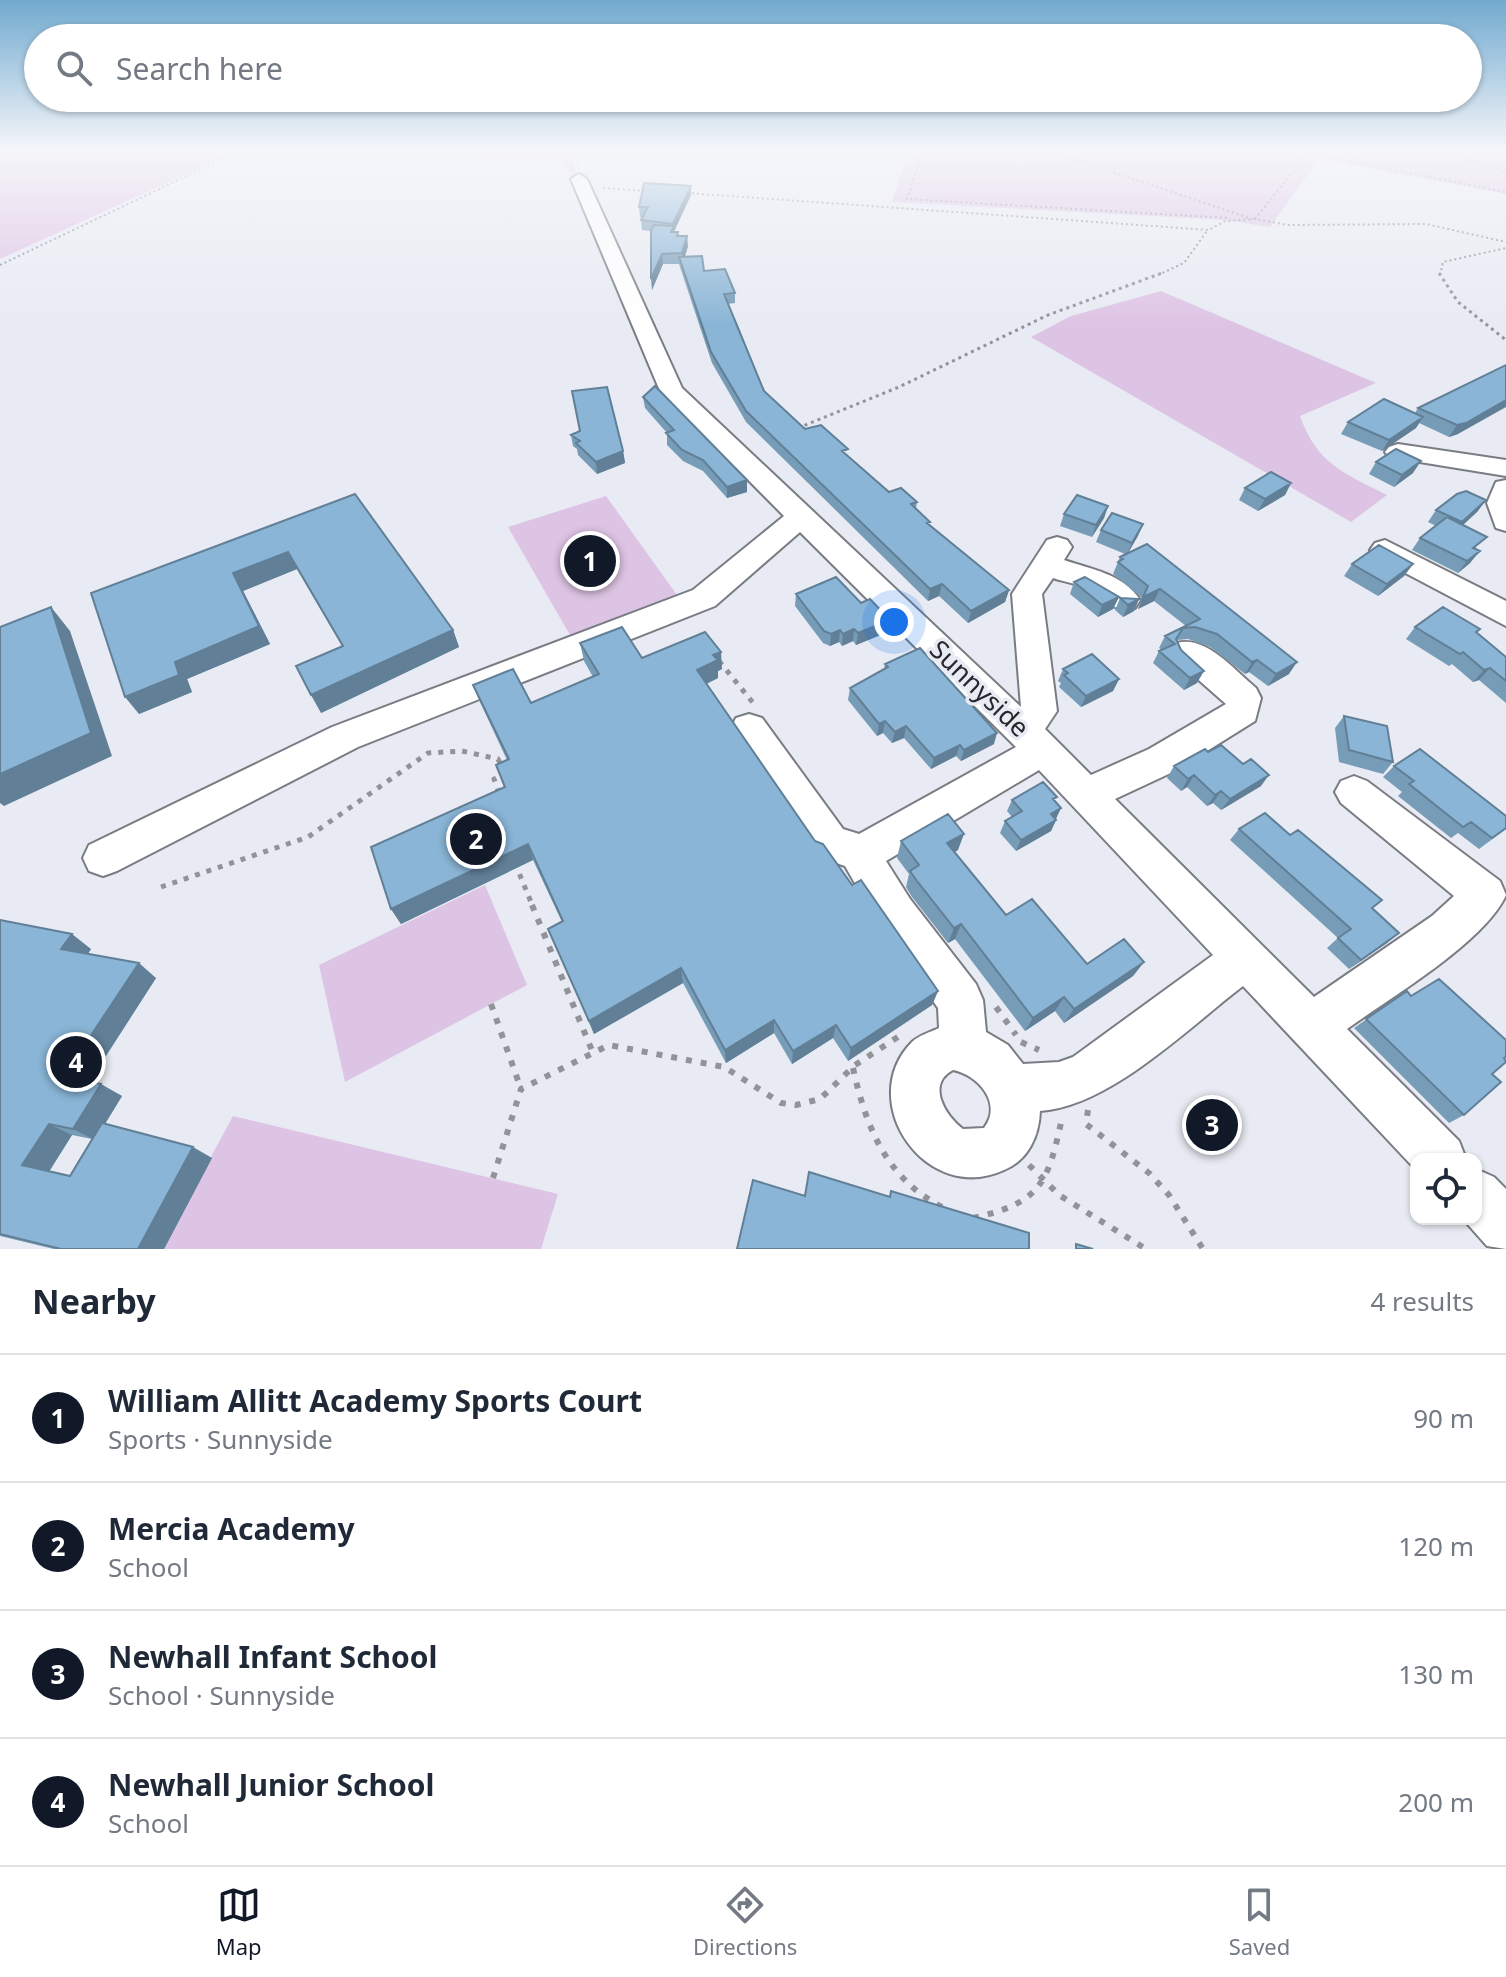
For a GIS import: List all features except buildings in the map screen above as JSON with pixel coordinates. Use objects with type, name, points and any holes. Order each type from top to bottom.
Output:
[{"type":"street","name":"Sunnyside","points":[[592,208],[672,391],[1033,740],[1435,1153]]},
{"type":"street","points":[[1398,452],[1506,468]]},
{"type":"street","points":[[1506,488],[1501,503],[1506,522]]},
{"type":"street","points":[[103,858],[345,737],[446,695],[704,598],[802,516]]},
{"type":"street","points":[[1385,550],[1506,615]]},
{"type":"street","points":[[964,1046],[964,1014],[955,993],[895,913],[863,861],[865,854],[1033,740],[1039,711],[1027,594],[1051,556],[1102,583],[1124,600]]},
{"type":"street","points":[[1087,794],[1162,760],[1243,711],[1244,698],[1189,652]]},
{"type":"street","points":[[749,728],[830,843],[865,854]]},
{"type":"street","points":[[1312,1026],[1447,931],[1485,895],[1354,792]]},
{"type":"street","points":[[1011,1089],[1059,1086],[1070,1064],[1245,958]]},
{"type":"street","points":[[964,1046],[993,1061],[1011,1089],[1015,1117],[1005,1141],[984,1154],[958,1153],[934,1137],[918,1113],[914,1086],[922,1062],[941,1048],[964,1046]]},
{"type":"street","points":[[1482,1201],[1506,1227]]},
{"type":"path","points":[[0,265],[119,208]]},
{"type":"path","points":[[896,208],[1209,230]]},
{"type":"path","points":[[1069,208],[1255,219],[1288,225],[1426,224],[1506,242]]},
{"type":"path","points":[[1223,208],[1255,219]]},
{"type":"path","points":[[796,429],[899,387],[1048,315],[1139,284],[1184,263],[1209,230],[1225,221],[1255,219],[1264,208]]},
{"type":"path","points":[[1506,248],[1443,262],[1438,272],[1443,286],[1468,312],[1506,340]]},
{"type":"path","points":[[161,887],[308,837],[428,753],[462,751],[498,759],[506,774],[494,779],[501,801]]},
{"type":"path","points":[[510,852],[593,1053]]},
{"type":"path","points":[[955,993],[980,986],[1022,1043],[1070,1064],[1100,1098],[1086,1111],[1086,1124],[1098,1137],[1149,1173],[1169,1195],[1203,1249]]},
{"type":"path","points":[[491,1004],[521,1089],[493,1178]]},
{"type":"path","points":[[521,1089],[609,1045],[724,1067],[781,1103],[796,1105],[820,1099],[855,1065],[904,1033]]},
{"type":"path","points":[[1005,1141],[1059,1195],[1146,1249]]},
{"type":"shaded area","points":[[0,208],[111,208],[0,259]]},
{"type":"shaded area","points":[[1008,208],[1283,208],[1270,227],[1224,220]]},
{"type":"shaded area","points":[[1161,291],[1376,383],[1300,416],[1315,446],[1324,456],[1345,473],[1387,495],[1351,522],[1031,337],[1071,316]]},
{"type":"shaded area","points":[[606,496],[677,595],[571,637],[508,527]]},
{"type":"shaded area","points":[[485,885],[527,985],[345,1082],[319,965]]},
{"type":"shaded area","points":[[233,1116],[558,1194],[541,1249],[161,1249]]},
{"type":"place","name":"William Allitt Academy Sports Court","points":[[590,561]]},
{"type":"place","name":"Mercia Academy","points":[[476,839]]},
{"type":"place","name":"Newhall Junior School","points":[[76,1062]]},
{"type":"place","name":"Newhall Infant School","points":[[1212,1125]]}]
